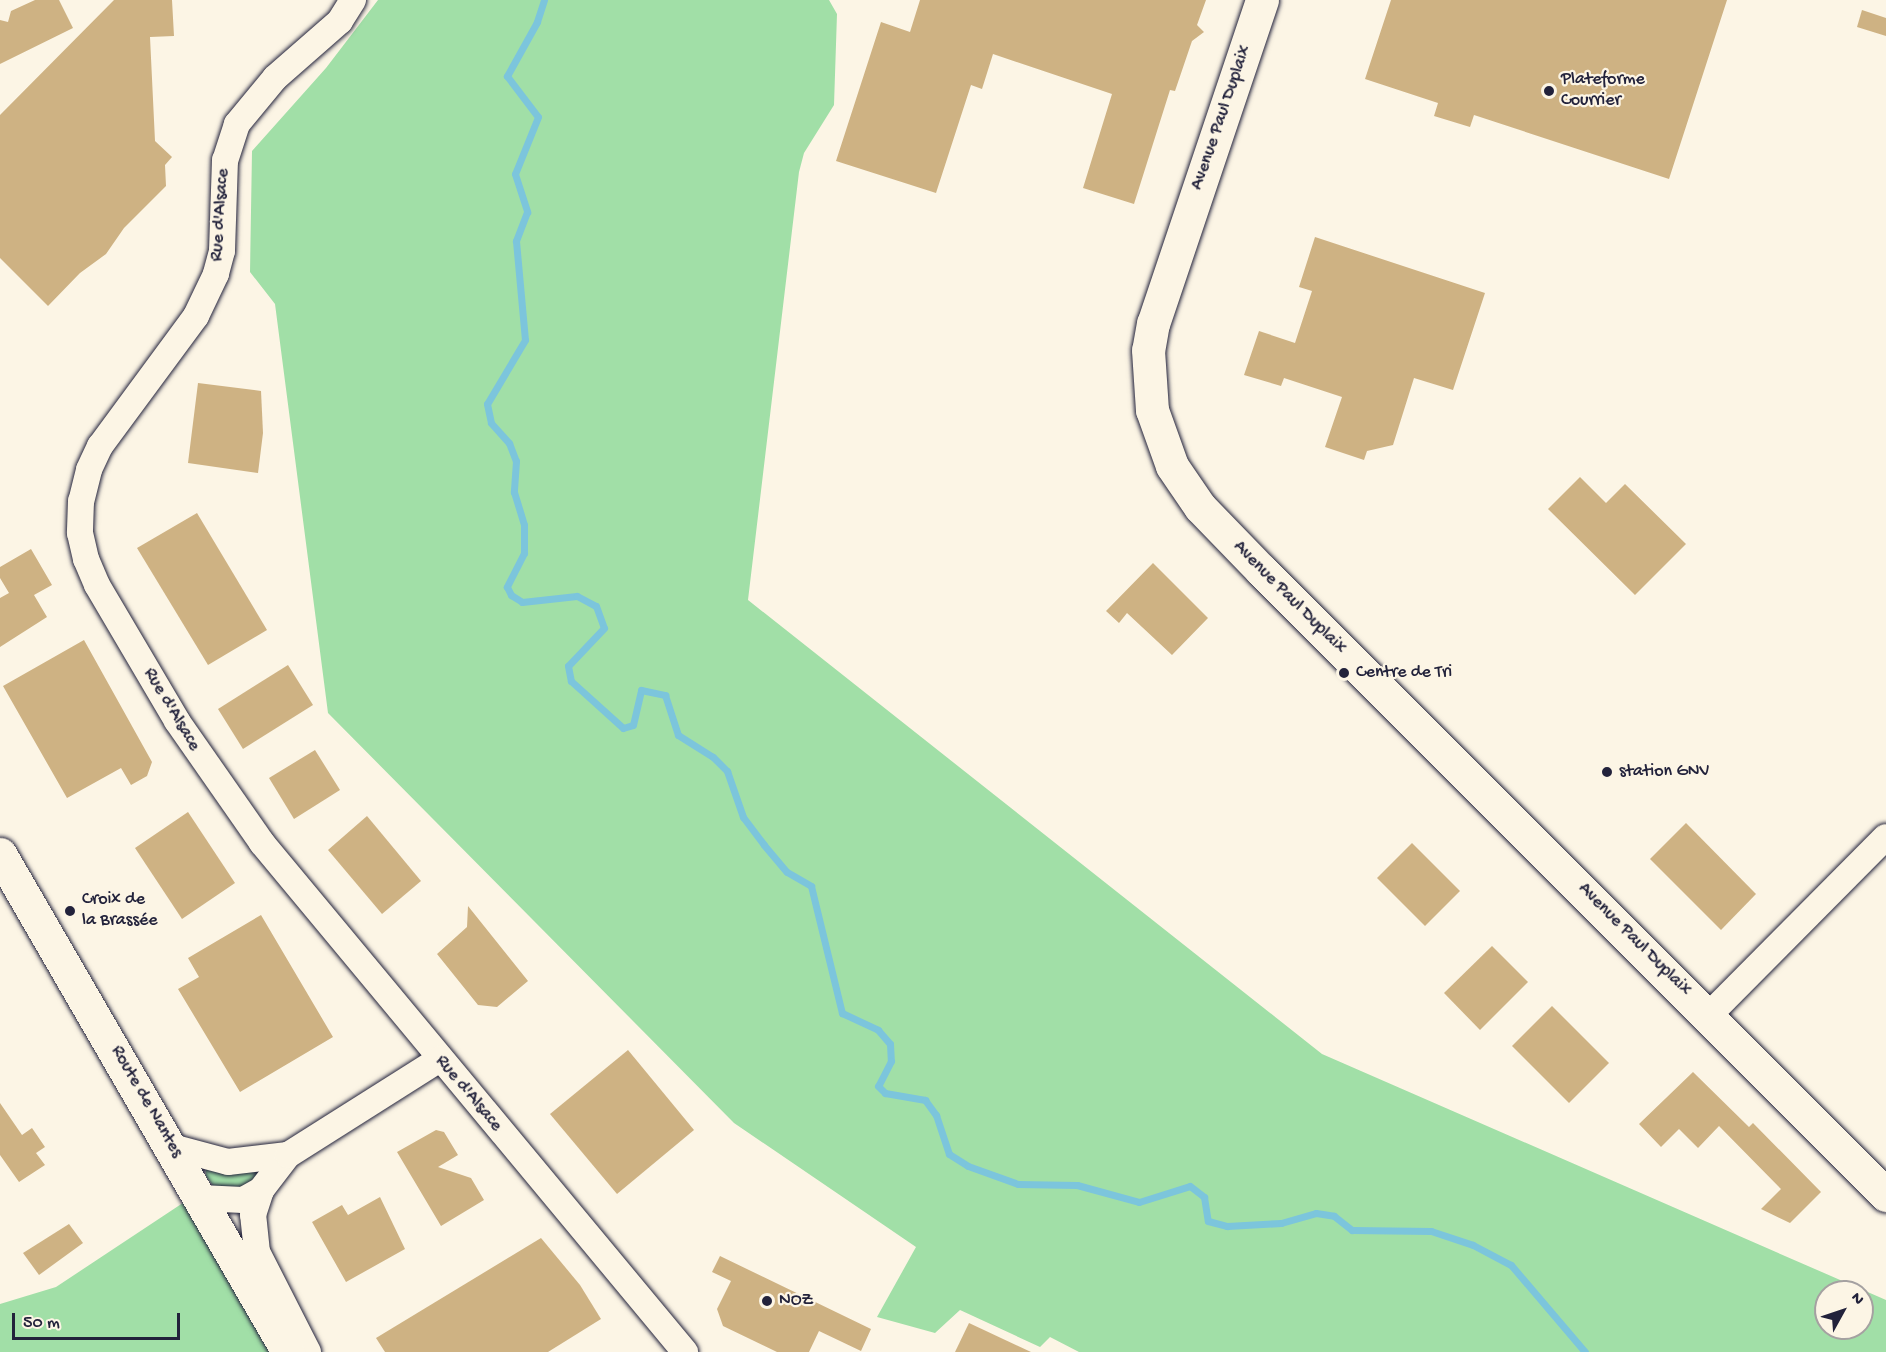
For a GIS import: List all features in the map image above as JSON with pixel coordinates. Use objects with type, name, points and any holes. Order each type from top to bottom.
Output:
[{"type":"main road","name":"Avenue Paul Duplaix","points":[[1262,0],[1150,341],[1152,410],[1172,466],[1200,507],[1245,554],[1886,1195]]},
{"type":"main road","name":"Route de Nantes","points":[[0,854],[172,1146],[288,1352]]},
{"type":"street","name":"Rue d'Alsace","points":[[353,0],[340,21],[275,78],[237,124],[225,160],[222,251],[209,293],[100,446],[81,501],[80,533],[97,585],[204,764],[262,843],[685,1352]]},
{"type":"street","points":[[1708,1016],[1886,837]]},
{"type":"street","points":[[308,1352],[257,1252],[253,1215],[261,1190],[288,1155],[440,1059]]},
{"type":"street","points":[[172,1146],[228,1162],[288,1155]]},
{"type":"street","points":[[200,1198],[243,1200],[261,1190]]},
{"type":"green space","points":[[378,0],[829,0],[837,14],[834,105],[804,153],[799,172],[748,600],[1322,1054],[1840,1280],[1814,1280],[1814,1340],[1874,1340],[1874,1295],[1886,1300],[1886,1352],[1079,1352],[1050,1337],[1040,1347],[960,1310],[935,1333],[877,1317],[916,1247],[734,1123],[328,713],[275,304],[250,272],[252,151],[326,68]]},
{"type":"green space","points":[[272,1165],[255,1186],[217,1191],[206,1176],[206,1169]]},
{"type":"green space","points":[[207,1187],[272,1352],[0,1352],[0,1304],[56,1287]]},
{"type":"building","points":[[35,0],[59,0],[73,28],[0,64],[0,20],[8,22],[11,11]]},
{"type":"building","points":[[114,0],[172,0],[174,36],[150,37],[155,141],[172,157],[165,165],[166,186],[124,228],[106,254],[80,273],[48,306],[0,258],[0,115]]},
{"type":"building","points":[[920,0],[1206,0],[1197,25],[1204,32],[1192,41],[1175,91],[1170,90],[1134,204],[1083,188],[1112,94],[993,54],[982,89],[971,85],[936,193],[836,161],[881,22],[910,32]]},
{"type":"building","name":"Plateforme Courrier","points":[[1391,0],[1727,0],[1669,179],[1474,115],[1470,127],[1434,116],[1438,103],[1365,79]]},
{"type":"building","points":[[1862,10],[1886,18],[1886,36],[1857,27]]},
{"type":"building","points":[[1315,237],[1485,293],[1453,390],[1414,378],[1393,445],[1367,451],[1364,460],[1325,447],[1342,397],[1284,378],[1281,386],[1244,375],[1259,331],[1295,343],[1312,291],[1299,287]]},
{"type":"building","points":[[198,383],[261,391],[263,433],[258,473],[188,463]]},
{"type":"building","points":[[1580,477],[1606,503],[1625,484],[1686,544],[1635,595],[1548,509]]},
{"type":"building","points":[[197,513],[267,630],[208,665],[137,548]]},
{"type":"building","points":[[31,549],[52,585],[34,595],[47,617],[0,647],[0,598],[9,593],[0,578],[0,567]]},
{"type":"building","points":[[1153,563],[1208,618],[1172,655],[1127,613],[1119,623],[1106,611]]},
{"type":"building","points":[[84,640],[152,762],[147,776],[131,785],[121,768],[67,798],[3,686]]},
{"type":"building","points":[[288,665],[313,705],[243,749],[218,709]]},
{"type":"building","points":[[315,750],[340,790],[294,819],[269,778]]},
{"type":"building","points":[[188,812],[235,883],[182,919],[135,848]]},
{"type":"building","points":[[367,816],[421,881],[382,914],[328,850]]},
{"type":"building","points":[[1686,823],[1756,894],[1721,930],[1650,859]]},
{"type":"building","points":[[1412,843],[1460,891],[1425,926],[1377,878]]},
{"type":"building","points":[[468,906],[528,981],[497,1007],[478,1005],[437,954],[467,927]]},
{"type":"building","points":[[261,915],[333,1037],[240,1092],[178,989],[199,977],[188,958]]},
{"type":"building","points":[[1492,946],[1528,982],[1480,1030],[1444,993]]},
{"type":"building","points":[[1552,1006],[1609,1063],[1569,1103],[1512,1046]]},
{"type":"building","points":[[628,1050],[694,1130],[617,1194],[550,1114]]},
{"type":"building","points":[[1693,1072],[1749,1127],[1753,1123],[1821,1192],[1790,1223],[1761,1209],[1781,1189],[1719,1126],[1698,1148],[1679,1129],[1661,1147],[1639,1124]]},
{"type":"building","points":[[0,1103],[22,1135],[32,1128],[45,1147],[36,1153],[45,1165],[19,1182],[0,1155]]},
{"type":"building","points":[[436,1130],[444,1132],[458,1155],[438,1167],[471,1178],[484,1200],[441,1226],[397,1152]]},
{"type":"building","points":[[380,1197],[405,1249],[346,1282],[312,1222],[342,1205],[348,1215]]},
{"type":"building","points":[[69,1224],[83,1243],[39,1275],[23,1253]]},
{"type":"building","points":[[541,1238],[580,1285],[601,1319],[548,1352],[385,1352],[376,1338]]},
{"type":"building","name":"NOZ","points":[[720,1256],[871,1329],[861,1351],[819,1331],[809,1352],[777,1352],[723,1326],[717,1309],[731,1281],[712,1272]]},
{"type":"building","points":[[969,1323],[1031,1352],[955,1352]]},
{"type":"waterway","points":[[544,0],[537,22],[507,76],[538,117],[515,174],[527,212],[516,241],[525,340],[487,404],[491,423],[509,443],[516,461],[514,492],[524,525],[524,553],[507,587],[511,595],[522,602],[577,596],[596,606],[604,628],[568,666],[571,681],[623,728],[633,725],[641,690],[665,695],[678,735],[713,757],[727,771],[743,817],[787,872],[811,886],[842,1013],[878,1030],[890,1044],[891,1061],[878,1086],[885,1093],[925,1100],[936,1115],[949,1154],[968,1166],[1018,1184],[1077,1185],[1139,1202],[1190,1186],[1204,1197],[1208,1221],[1227,1226],[1281,1223],[1316,1213],[1334,1216],[1352,1230],[1431,1231],[1473,1245],[1511,1265],[1585,1352]]},
{"type":"place","name":"Plateforme Courrier","points":[[1549,91]]},
{"type":"place","name":"Centre de Tri","points":[[1344,673]]},
{"type":"place","name":"station GNV","points":[[1607,772]]},
{"type":"place","name":"Croix de la Brassée","points":[[70,911]]},
{"type":"place","name":"NOZ","points":[[767,1301]]}]
